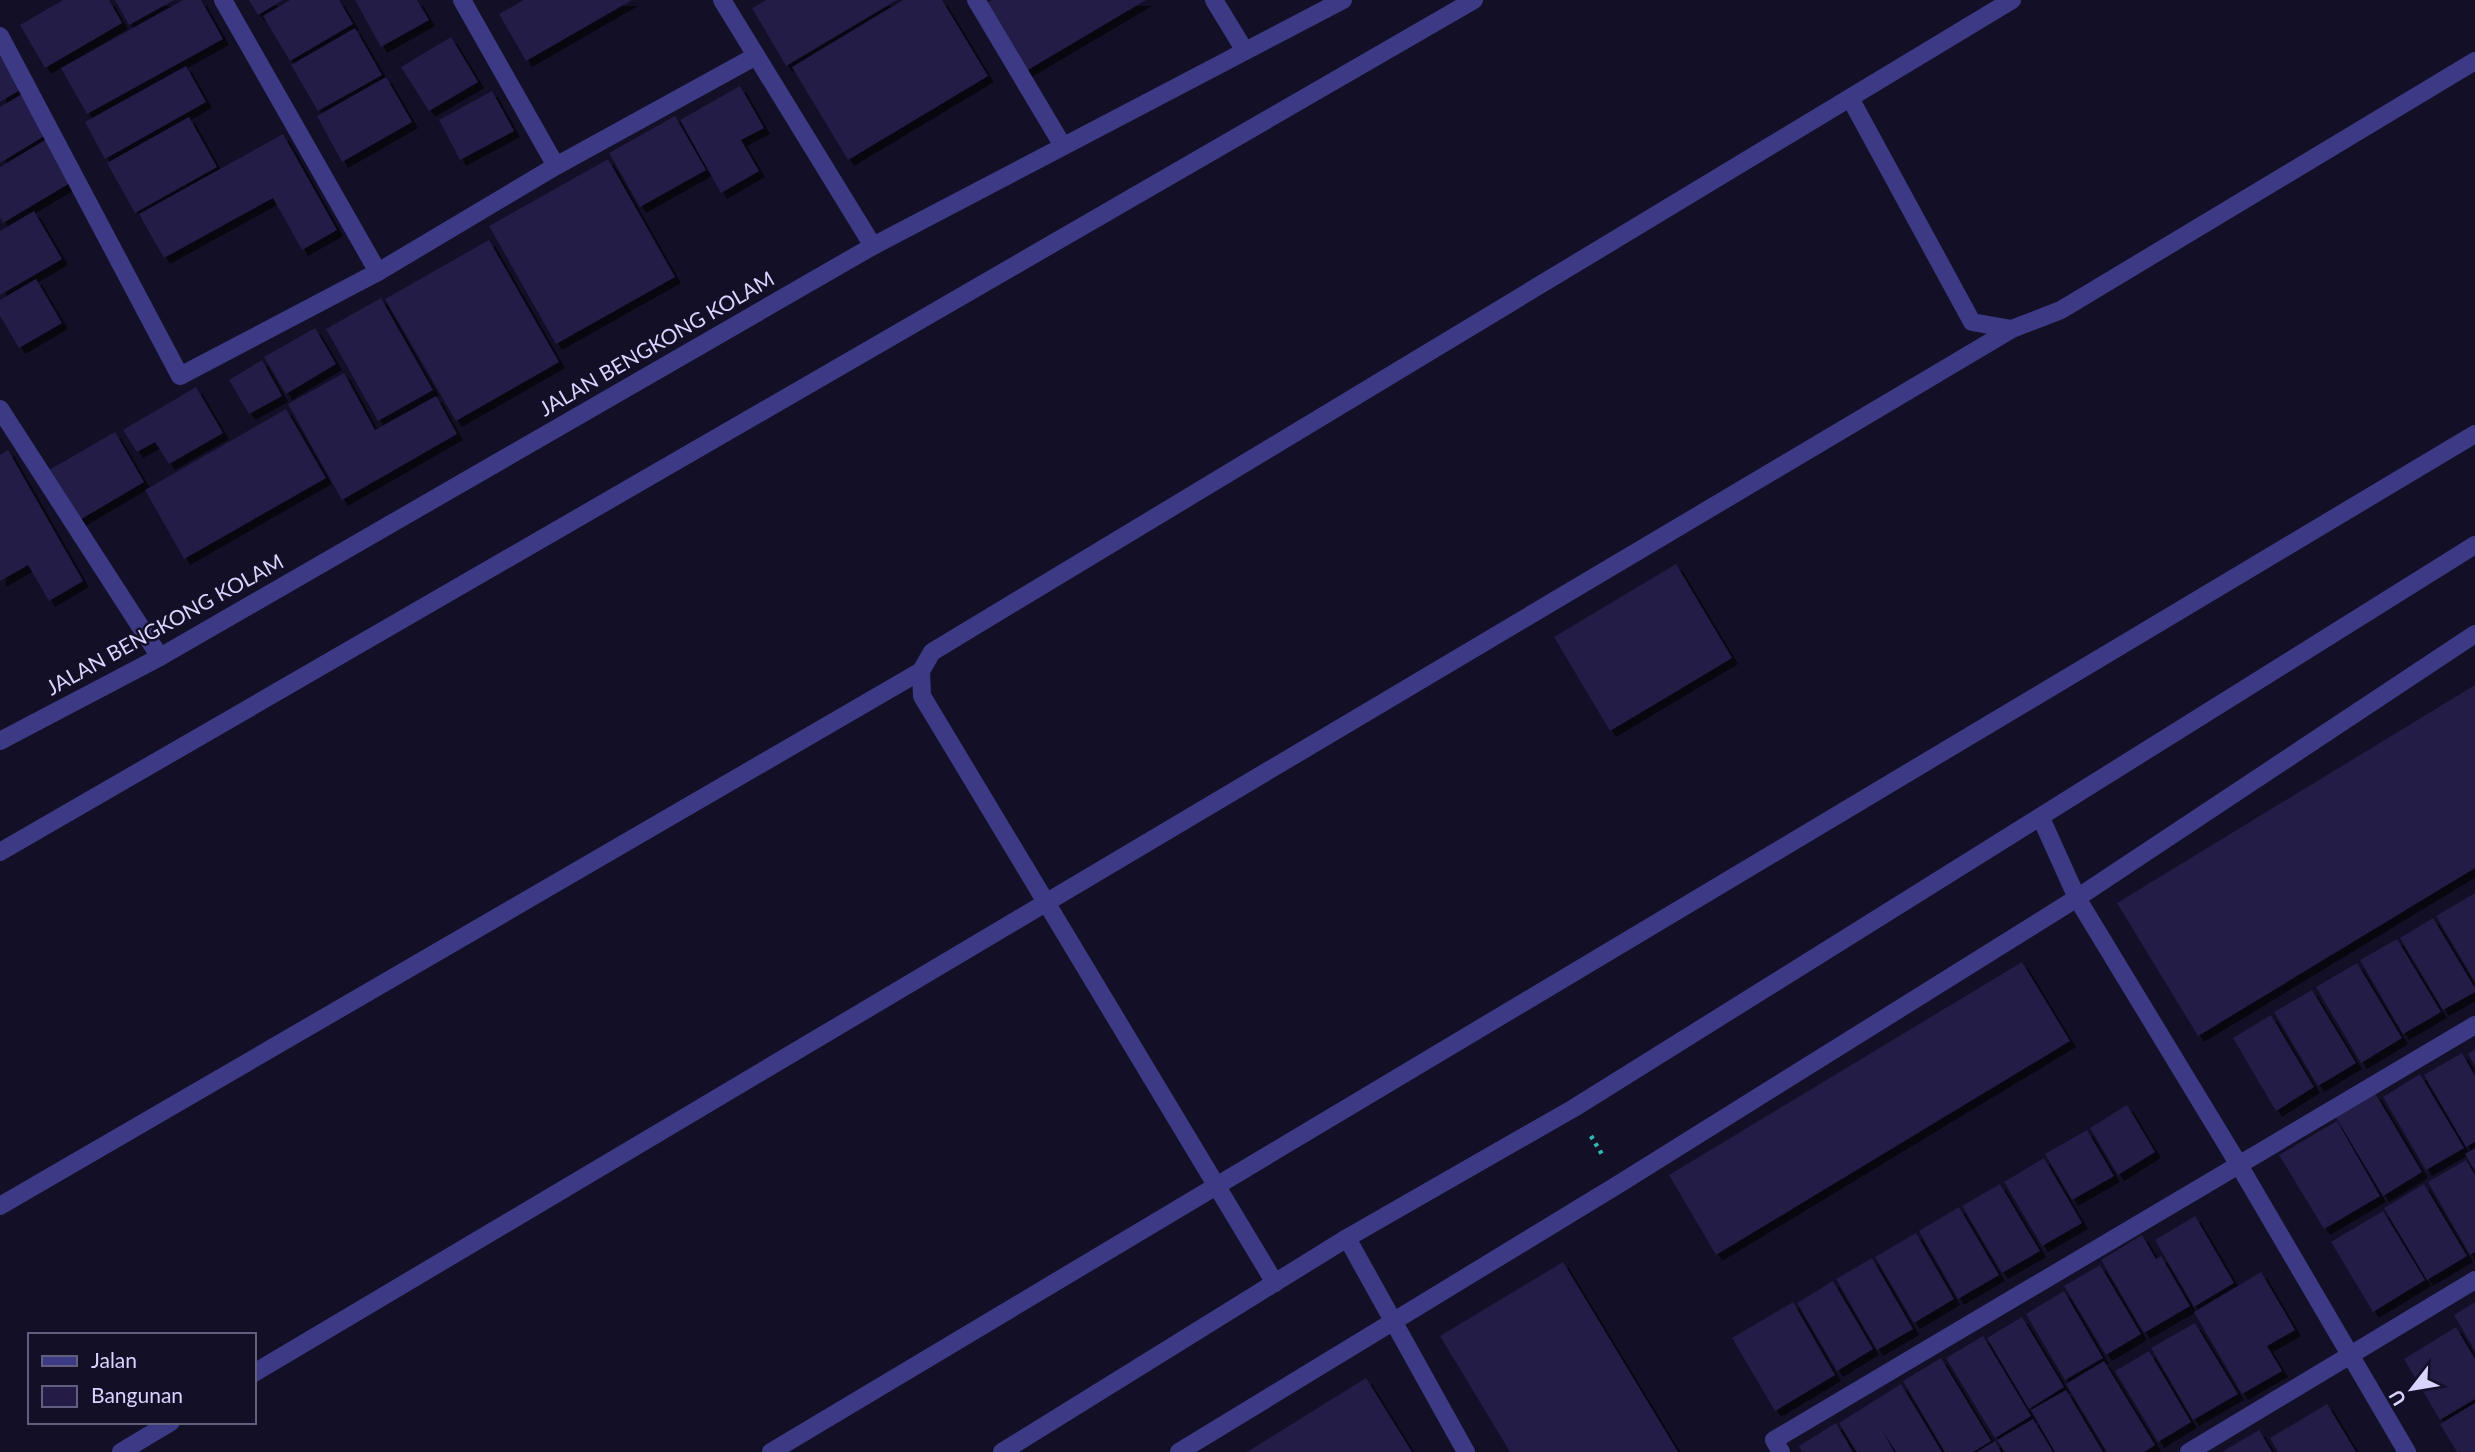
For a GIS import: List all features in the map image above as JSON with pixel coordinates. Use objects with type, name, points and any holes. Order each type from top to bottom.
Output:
[{"type":"street","points":[[223,0],[378,272]]},
{"type":"street","points":[[462,0],[556,166]]},
{"type":"street","points":[[722,0],[873,246]]},
{"type":"street","points":[[976,0],[1063,146]]},
{"type":"street","points":[[1214,0],[1245,51]]},
{"type":"street","name":"JALAN BENGKONG KOLAM","points":[[0,741],[160,657],[873,246],[1343,0]]},
{"type":"street","points":[[0,852],[1474,0]]},
{"type":"street","points":[[0,1206],[920,671],[932,652],[2012,0]]},
{"type":"street","points":[[0,36],[180,376],[378,272],[556,166],[756,56]]},
{"type":"street","points":[[256,1372],[2012,329],[2061,310],[2475,61]]},
{"type":"street","points":[[1850,98],[1972,322],[2012,329]]},
{"type":"street","points":[[0,409],[160,657]]},
{"type":"street","points":[[771,1452],[2475,434]]},
{"type":"street","points":[[1002,1452],[1347,1238],[1574,1108],[2475,545]]},
{"type":"street","points":[[1179,1452],[1619,1184],[2077,898],[2475,634]]},
{"type":"street","points":[[920,671],[922,696],[1275,1283]]},
{"type":"street","points":[[2041,818],[2077,898],[2239,1165],[2407,1452]]},
{"type":"street","points":[[1781,1452],[1774,1440],[2475,1025]]},
{"type":"street","points":[[1347,1238],[1466,1452]]},
{"type":"street","points":[[2189,1452],[2475,1280]]},
{"type":"street","points":[[121,1452],[168,1424]]},
{"type":"path","points":[[1574,1108],[1619,1184]]},
{"type":"building","points":[[63,0],[109,0],[122,23],[45,68],[20,25]]},
{"type":"building","points":[[115,0],[174,0],[129,25]]},
{"type":"building","points":[[183,0],[201,0],[223,39],[87,114],[61,68]]},
{"type":"building","points":[[249,0],[283,0],[258,15]]},
{"type":"building","points":[[290,0],[339,0],[353,24],[290,61],[263,16]]},
{"type":"building","points":[[355,0],[417,0],[429,20],[381,47]]},
{"type":"building","points":[[524,0],[632,0],[526,61],[499,14]]},
{"type":"building","points":[[766,0],[897,0],[786,66],[752,8]]},
{"type":"building","points":[[903,0],[942,0],[988,76],[848,160],[792,67]]},
{"type":"building","points":[[992,0],[1146,0],[1026,71],[986,3]]},
{"type":"building","points":[[355,28],[382,75],[318,111],[291,65]]},
{"type":"building","points":[[451,37],[478,82],[429,111],[401,67]]},
{"type":"building","points":[[0,56],[20,90],[0,102]]},
{"type":"building","points":[[186,66],[206,102],[105,159],[85,122]]},
{"type":"building","points":[[386,77],[412,122],[342,162],[317,116]]},
{"type":"building","points":[[740,86],[764,128],[741,140],[759,171],[721,193],[680,120]]},
{"type":"building","points":[[492,91],[514,131],[460,160],[439,120]]},
{"type":"building","points":[[22,94],[46,135],[0,163],[0,107]]},
{"type":"building","points":[[675,116],[706,170],[640,207],[609,153]]},
{"type":"building","points":[[189,117],[217,167],[135,213],[107,163]]},
{"type":"building","points":[[283,134],[337,230],[302,250],[273,198],[164,258],[139,214]]},
{"type":"building","points":[[50,137],[75,180],[3,223],[0,217],[0,167]]},
{"type":"building","points":[[608,159],[675,277],[556,344],[489,226]]},
{"type":"building","points":[[34,211],[62,259],[0,295],[0,231]]},
{"type":"building","points":[[489,240],[559,362],[456,421],[385,299]]},
{"type":"building","points":[[36,279],[62,323],[19,348],[0,316],[0,300]]},
{"type":"building","points":[[381,298],[433,390],[378,421],[326,329]]},
{"type":"building","points":[[315,328],[336,364],[286,394],[264,357]]},
{"type":"building","points":[[262,360],[282,396],[249,414],[229,380]]},
{"type":"building","points":[[344,373],[375,430],[436,396],[457,434],[342,500],[288,404]]},
{"type":"building","points":[[196,387],[223,433],[169,464],[155,442],[137,452],[123,430]]},
{"type":"building","points":[[286,409],[326,478],[184,559],[145,490]]},
{"type":"building","points":[[115,432],[144,482],[78,521],[49,470]]},
{"type":"building","points":[[8,450],[83,581],[49,601],[28,565],[0,581],[0,455]]},
{"type":"building","points":[[1676,564],[1732,658],[1610,731],[1554,637]]},
{"type":"building","points":[[2475,685],[2475,868],[2198,1036],[2117,903]]},
{"type":"building","points":[[2475,893],[2475,982],[2436,916]]},
{"type":"building","points":[[2433,918],[2475,988],[2475,992],[2443,1010],[2400,938]]},
{"type":"building","points":[[2397,939],[2441,1012],[2403,1034],[2360,960]]},
{"type":"building","points":[[2022,962],[2070,1041],[1716,1255],[1669,1175]]},
{"type":"building","points":[[2357,963],[2402,1038],[2361,1063],[2316,987]]},
{"type":"building","points":[[2312,990],[2356,1063],[2318,1086],[2274,1012]]},
{"type":"building","points":[[2271,1015],[2314,1087],[2276,1111],[2233,1038]]},
{"type":"building","points":[[2475,1049],[2475,1066],[2468,1054]]},
{"type":"building","points":[[2462,1053],[2475,1076],[2475,1142],[2466,1147],[2424,1075]]},
{"type":"building","points":[[2420,1074],[2464,1148],[2426,1170],[2383,1097]]},
{"type":"building","points":[[2375,1093],[2422,1172],[2383,1196],[2335,1116]]},
{"type":"building","points":[[2127,1105],[2155,1152],[2118,1175],[2090,1128]]},
{"type":"building","points":[[2337,1121],[2380,1196],[2324,1229],[2279,1155]]},
{"type":"building","points":[[2087,1130],[2114,1176],[2072,1200],[2045,1154]]},
{"type":"building","points":[[2475,1148],[2475,1171],[2465,1154]]},
{"type":"building","points":[[2044,1158],[2082,1223],[2042,1246],[2004,1182]]},
{"type":"building","points":[[2466,1160],[2475,1175],[2475,1252],[2470,1255],[2428,1182]]},
{"type":"building","points":[[2000,1184],[2040,1251],[2002,1273],[1962,1206]]},
{"type":"building","points":[[2424,1184],[2467,1256],[2427,1280],[2384,1208]]},
{"type":"building","points":[[1959,1207],[1999,1275],[1958,1299],[1919,1231]]},
{"type":"building","points":[[2383,1211],[2425,1280],[2373,1312],[2331,1242]]},
{"type":"building","points":[[2195,1216],[2234,1283],[2194,1307],[2155,1240]]},
{"type":"building","points":[[1916,1233],[1954,1299],[1914,1323],[1875,1257]]},
{"type":"building","points":[[2142,1235],[2156,1259],[2161,1256],[2190,1306],[2144,1333],[2101,1260]]},
{"type":"building","points":[[1872,1258],[1913,1329],[1877,1350],[1836,1279]]},
{"type":"building","points":[[1563,1262],[1678,1452],[1510,1452],[1440,1336]]},
{"type":"building","points":[[2100,1265],[2141,1334],[2106,1355],[2064,1286]]},
{"type":"building","points":[[2261,1272],[2295,1330],[2267,1346],[2282,1371],[2242,1394],[2194,1312]]},
{"type":"building","points":[[1833,1281],[1873,1349],[1837,1371],[1797,1303]]},
{"type":"building","points":[[2064,1291],[2103,1358],[2065,1380],[2026,1314]]},
{"type":"building","points":[[1793,1302],[1835,1375],[1775,1411],[1732,1338]]},
{"type":"building","points":[[2475,1302],[2475,1351],[2454,1315]]},
{"type":"building","points":[[2022,1317],[2064,1387],[2029,1409],[1987,1338]]},
{"type":"building","points":[[2195,1323],[2238,1394],[2193,1420],[2151,1348]]},
{"type":"building","points":[[2456,1327],[2475,1359],[2475,1399],[2440,1420],[2404,1359]]},
{"type":"building","points":[[1983,1336],[2031,1416],[1995,1438],[1946,1358]]},
{"type":"building","points":[[2149,1351],[2191,1422],[2158,1442],[2115,1371]]},
{"type":"building","points":[[1941,1358],[1991,1441],[1973,1452],[1945,1452],[1903,1381]]},
{"type":"building","points":[[2104,1361],[2155,1445],[2144,1452],[2107,1452],[2066,1384]]},
{"type":"building","points":[[1366,1378],[1412,1452],[1247,1452]]},
{"type":"building","points":[[1901,1384],[1942,1452],[1896,1452],[1882,1430],[1894,1452],[1857,1452],[1839,1423]]},
{"type":"building","points":[[2066,1390],[2103,1452],[2055,1452],[2031,1410]]},
{"type":"building","points":[[2475,1403],[2475,1452],[2457,1452],[2440,1424]]},
{"type":"building","points":[[2327,1404],[2356,1452],[2278,1452],[2270,1438]]},
{"type":"building","points":[[2033,1419],[2053,1452],[2005,1452],[1997,1440]]},
{"type":"building","points":[[1836,1423],[1853,1452],[1802,1452],[1799,1446]]},
{"type":"building","points":[[2259,1430],[2272,1452],[2222,1452]]},
{"type":"building","points":[[1995,1441],[2001,1452],[1977,1452]]}]
